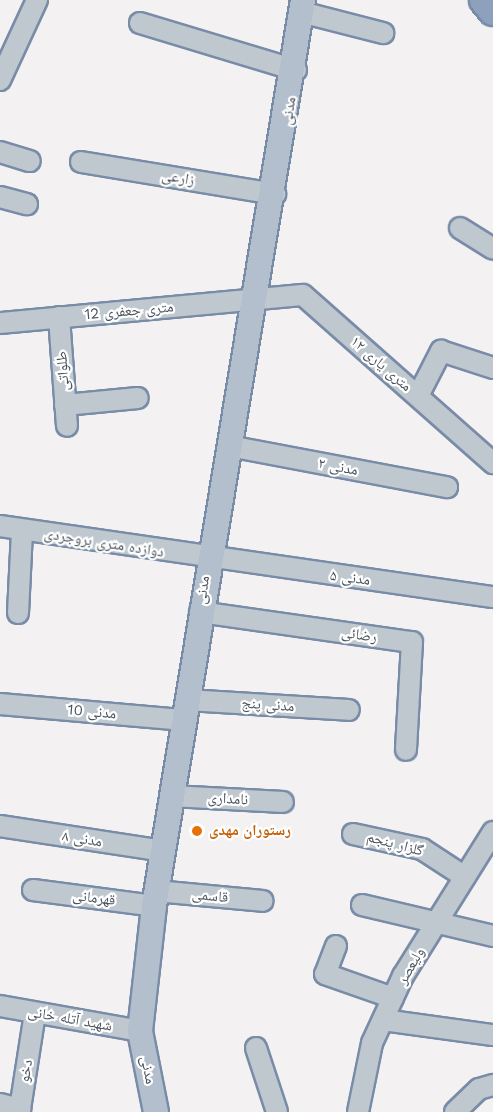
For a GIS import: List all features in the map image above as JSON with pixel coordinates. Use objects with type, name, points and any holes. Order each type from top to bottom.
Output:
[{"type":"highway","points":[[484,0],[493,11]]},
{"type":"main road","name":"مدنی","points":[[156,1112],[140,1031],[155,898],[186,710],[207,560],[258,299],[296,70],[302,6]]},
{"type":"street","points":[[0,80],[37,0]]},
{"type":"street","points":[[302,6],[383,33]]},
{"type":"street","points":[[140,23],[296,70]]},
{"type":"street","points":[[0,152],[30,161]]},
{"type":"street","name":"زارعی","points":[[81,162],[275,194]]},
{"type":"street","points":[[0,197],[27,204]]},
{"type":"street","points":[[460,228],[493,249]]},
{"type":"street","name":"۱۲ متری یاری","points":[[258,299],[303,295],[493,463]]},
{"type":"street","name":"12 متری جعفری","points":[[0,323],[258,299]]},
{"type":"street","name":"طلواتی","points":[[59,317],[67,426]]},
{"type":"street","points":[[418,396],[441,351],[493,368]]},
{"type":"street","points":[[65,405],[138,398]]},
{"type":"street","name":"مدنی ۲","points":[[229,446],[447,487]]},
{"type":"street","name":"دوازده متری بروجردی","points":[[0,526],[207,560]]},
{"type":"street","points":[[18,614],[22,530]]},
{"type":"street","name":"مدنی ۵","points":[[207,560],[493,597]]},
{"type":"street","name":"رضائی","points":[[200,612],[412,642],[406,750]]},
{"type":"street","name":"مدنی 10","points":[[0,704],[186,710]]},
{"type":"street","name":"مدنی پنج","points":[[186,710],[349,710]]},
{"type":"street","name":"نامداری","points":[[172,796],[284,802]]},
{"type":"street","name":"مدنی ۸","points":[[0,826],[163,851]]},
{"type":"street","name":"ولیعصر","points":[[358,1112],[372,1043],[393,998],[493,832]]},
{"type":"street","name":"گلزار پنجم","points":[[353,834],[422,849],[465,877]]},
{"type":"street","name":"قهرمانی","points":[[33,890],[155,898]]},
{"type":"street","name":"قاسمی","points":[[155,898],[263,902]]},
{"type":"street","points":[[362,905],[435,926],[493,936]]},
{"type":"street","points":[[336,946],[325,974],[393,998]]},
{"type":"street","name":"شهید آتله خانی","points":[[0,1006],[140,1031]]},
{"type":"street","name":"دخو","points":[[0,1104],[20,1109],[35,1012]]},
{"type":"street","points":[[383,1020],[493,1035]]},
{"type":"street","points":[[256,1048],[278,1112]]},
{"type":"street","points":[[455,1112],[479,1089],[493,1085]]},
{"type":"place","name":"رستوران مهدی","points":[[197,831]]}]
